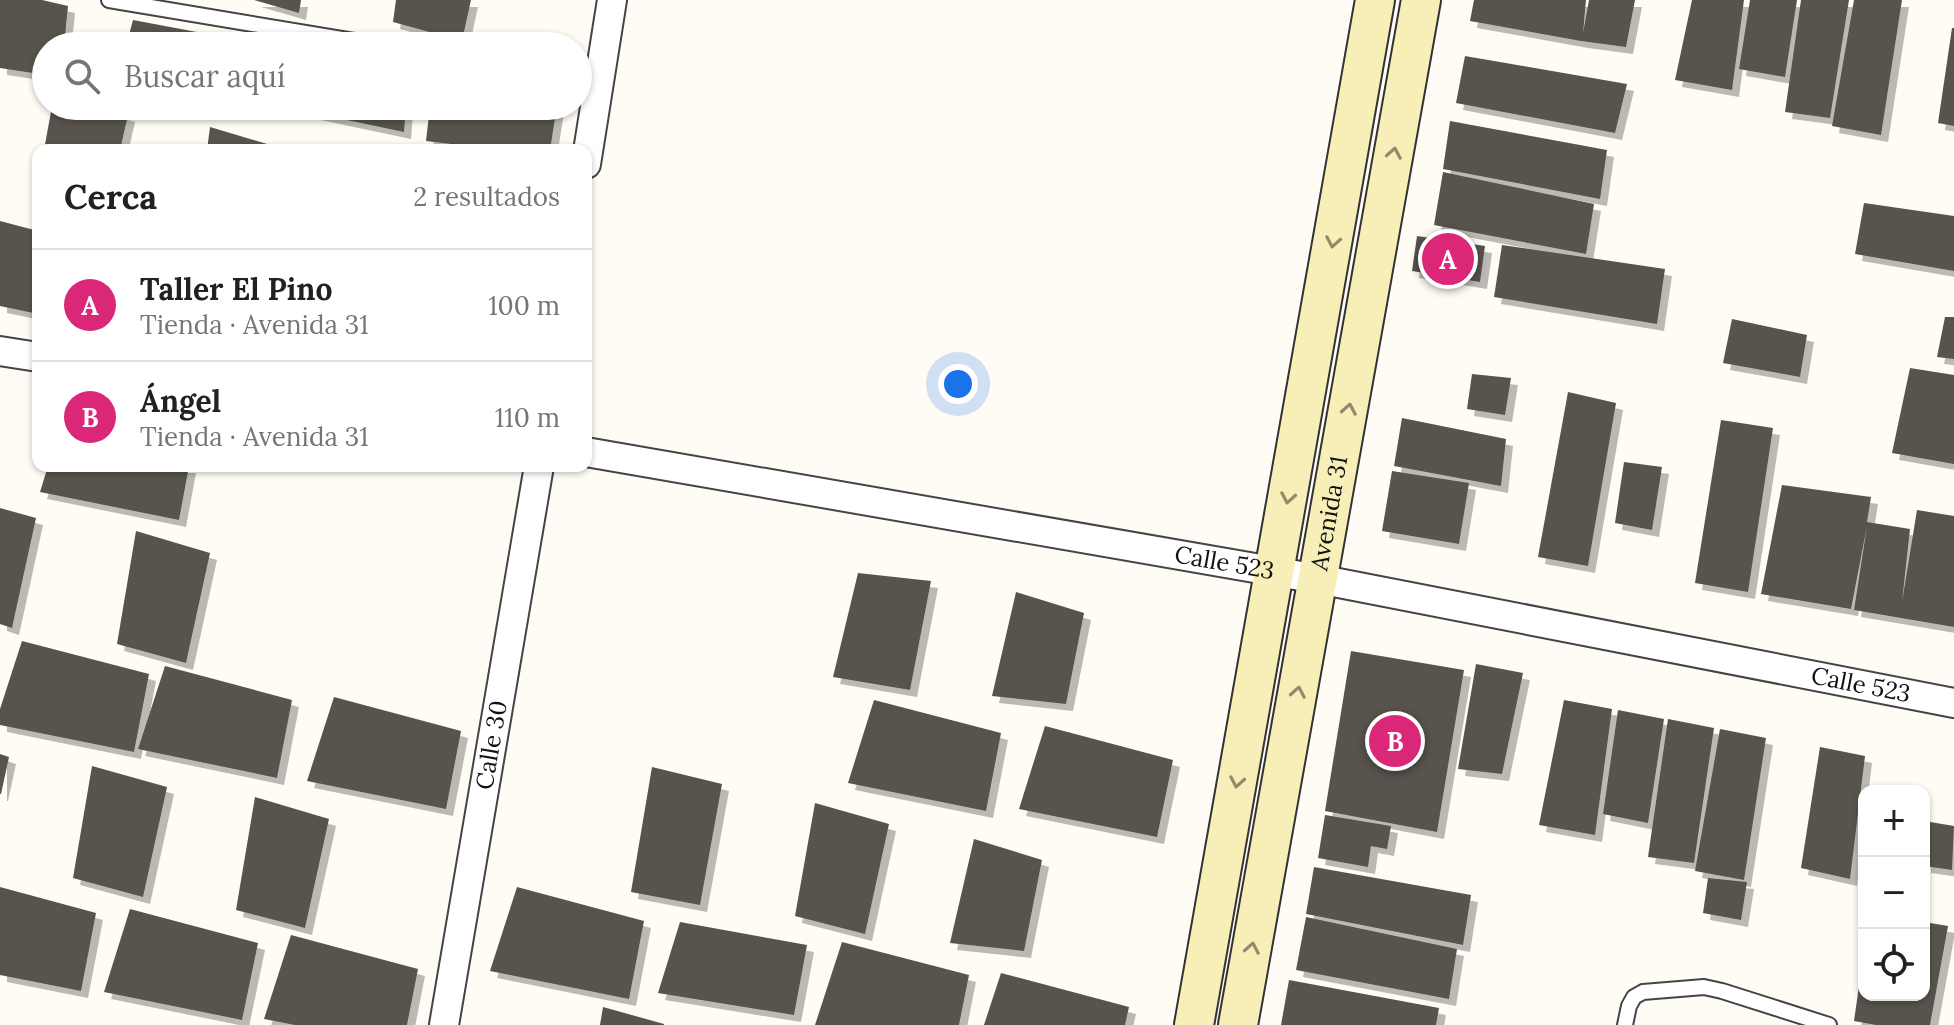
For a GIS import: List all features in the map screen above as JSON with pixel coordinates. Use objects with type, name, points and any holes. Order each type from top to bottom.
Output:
[{"type":"main road","name":"Avenida 31","points":[[1194,1025],[1375,0]]},
{"type":"main road","name":"Avenida 31","points":[[1238,1025],[1421,0]]},
{"type":"street","points":[[589,144],[612,0]]},
{"type":"street","points":[[0,351],[32,356]]},
{"type":"street","name":"Calle 523","points":[[592,453],[1318,579],[1954,703]]},
{"type":"street","name":"Calle 30","points":[[444,1025],[538,472]]},
{"type":"lane","points":[[109,0],[300,32]]},
{"type":"lane","points":[[1625,1025],[1629,1006],[1634,997],[1643,992],[1704,987],[1829,1025]]},
{"type":"building","points":[[0,0],[42,0],[68,6],[65,32],[32,32],[32,73],[0,68]]},
{"type":"building","points":[[254,0],[301,0],[299,13]]},
{"type":"building","points":[[396,0],[471,0],[464,32],[429,32],[393,22]]},
{"type":"building","points":[[1474,0],[1586,0],[1583,33],[1589,0],[1635,0],[1626,47],[1470,21]]},
{"type":"building","points":[[1692,0],[1744,0],[1732,90],[1675,80]]},
{"type":"building","points":[[1750,0],[1797,0],[1785,77],[1739,69]]},
{"type":"building","points":[[1801,0],[1849,0],[1830,118],[1785,112]]},
{"type":"building","points":[[1854,0],[1902,0],[1881,135],[1832,126]]},
{"type":"building","points":[[133,20],[197,32],[130,32]]},
{"type":"building","points":[[1954,28],[1954,126],[1938,123]]},
{"type":"building","points":[[1465,56],[1627,84],[1615,133],[1456,103]]},
{"type":"building","points":[[49,120],[127,120],[121,144],[45,144]]},
{"type":"building","points":[[347,120],[405,120],[404,132]]},
{"type":"building","points":[[428,120],[555,120],[551,144],[426,141]]},
{"type":"building","points":[[1450,121],[1607,150],[1600,199],[1443,169]]},
{"type":"building","points":[[210,127],[267,144],[208,144]]},
{"type":"building","points":[[1443,172],[1594,204],[1586,254],[1434,225]]},
{"type":"building","points":[[1864,203],[1954,216],[1954,271],[1855,254]]},
{"type":"building","points":[[0,221],[32,229],[32,313],[0,306]]},
{"type":"building","points":[[1417,236],[1485,246],[1480,282],[1412,271]]},
{"type":"building","points":[[1502,245],[1665,269],[1657,324],[1494,297]]},
{"type":"building","points":[[1945,317],[1954,317],[1954,359],[1937,357]]},
{"type":"building","points":[[1732,319],[1807,335],[1800,377],[1723,363]]},
{"type":"building","points":[[1910,368],[1954,375],[1954,464],[1892,453]]},
{"type":"building","points":[[1472,374],[1511,378],[1505,415],[1467,409]]},
{"type":"building","points":[[1568,392],[1616,403],[1588,566],[1538,557]]},
{"type":"building","points":[[1402,418],[1506,439],[1501,486],[1394,466]]},
{"type":"building","points":[[1721,420],[1773,428],[1748,592],[1695,583]]},
{"type":"building","points":[[1624,462],[1662,467],[1652,530],[1615,523]]},
{"type":"building","points":[[1392,471],[1469,483],[1459,544],[1382,531]]},
{"type":"building","points":[[46,472],[188,472],[179,520],[40,492]]},
{"type":"building","points":[[1782,485],[1871,497],[1867,522],[1910,529],[1902,602],[1917,510],[1954,516],[1954,627],[1854,610],[1867,526],[1851,609],[1761,594]]},
{"type":"building","points":[[0,508],[36,518],[12,628],[0,624]]},
{"type":"building","points":[[136,531],[210,553],[186,663],[117,644]]},
{"type":"building","points":[[858,573],[931,581],[910,690],[833,677]]},
{"type":"building","points":[[1016,592],[1084,613],[1066,704],[992,696]]},
{"type":"building","points":[[22,641],[149,674],[134,752],[0,725],[0,709]]},
{"type":"building","points":[[1351,651],[1464,670],[1437,832],[1325,811]]},
{"type":"building","points":[[1476,664],[1523,673],[1502,774],[1458,769]]},
{"type":"building","points":[[165,666],[292,700],[277,778],[138,749]]},
{"type":"building","points":[[334,697],[461,731],[446,809],[307,781]]},
{"type":"building","points":[[874,700],[1001,733],[986,811],[848,783]]},
{"type":"building","points":[[1564,700],[1612,709],[1595,835],[1539,825]]},
{"type":"building","points":[[1618,710],[1664,719],[1648,823],[1603,814]]},
{"type":"building","points":[[1668,719],[1714,728],[1694,863],[1648,857]]},
{"type":"building","points":[[1045,726],[1173,760],[1157,837],[1019,809]]},
{"type":"building","points":[[1720,729],[1766,738],[1744,880],[1695,871]]},
{"type":"building","points":[[1820,747],[1865,756],[1861,785],[1858,785],[1858,813],[1850,879],[1801,868]]},
{"type":"building","points":[[0,754],[9,757],[1,794],[0,794]]},
{"type":"building","points":[[92,766],[167,787],[143,897],[73,878]]},
{"type":"building","points":[[652,767],[722,784],[700,905],[631,892]]},
{"type":"building","points":[[255,797],[329,819],[305,928],[236,910]]},
{"type":"building","points":[[815,803],[889,824],[865,934],[795,916]]},
{"type":"building","points":[[1325,815],[1391,826],[1387,849],[1371,846],[1368,867],[1318,858]]},
{"type":"building","points":[[1930,822],[1954,826],[1952,870],[1930,867]]},
{"type":"building","points":[[974,839],[1042,860],[1024,951],[950,943]]},
{"type":"building","points":[[1314,867],[1471,895],[1463,945],[1306,914]]},
{"type":"building","points":[[1708,878],[1747,882],[1741,920],[1703,913]]},
{"type":"building","points":[[0,887],[96,913],[81,991],[0,975]]},
{"type":"building","points":[[517,887],[644,921],[629,999],[490,971]]},
{"type":"building","points":[[130,909],[258,943],[242,1020],[104,992]]},
{"type":"building","points":[[1306,917],[1457,949],[1449,999],[1296,970]]},
{"type":"building","points":[[680,922],[807,945],[794,1015],[658,993]]},
{"type":"building","points":[[1930,923],[1948,926],[1930,1025],[1876,1025],[1854,1021],[1858,993],[1858,1001],[1930,1001]]},
{"type":"building","points":[[291,935],[418,969],[407,1025],[295,1025],[264,1019]]},
{"type":"building","points":[[842,942],[969,975],[959,1025],[815,1025]]},
{"type":"building","points":[[1001,973],[1129,1007],[1125,1025],[984,1025]]},
{"type":"building","points":[[1289,980],[1439,1008],[1436,1025],[1281,1025]]},
{"type":"building","points":[[603,1007],[664,1024],[664,1025],[600,1025]]},
{"type":"place","name":"Taller El Pino","points":[[1448,259]]},
{"type":"place","name":"Ángel","points":[[1395,741]]}]
